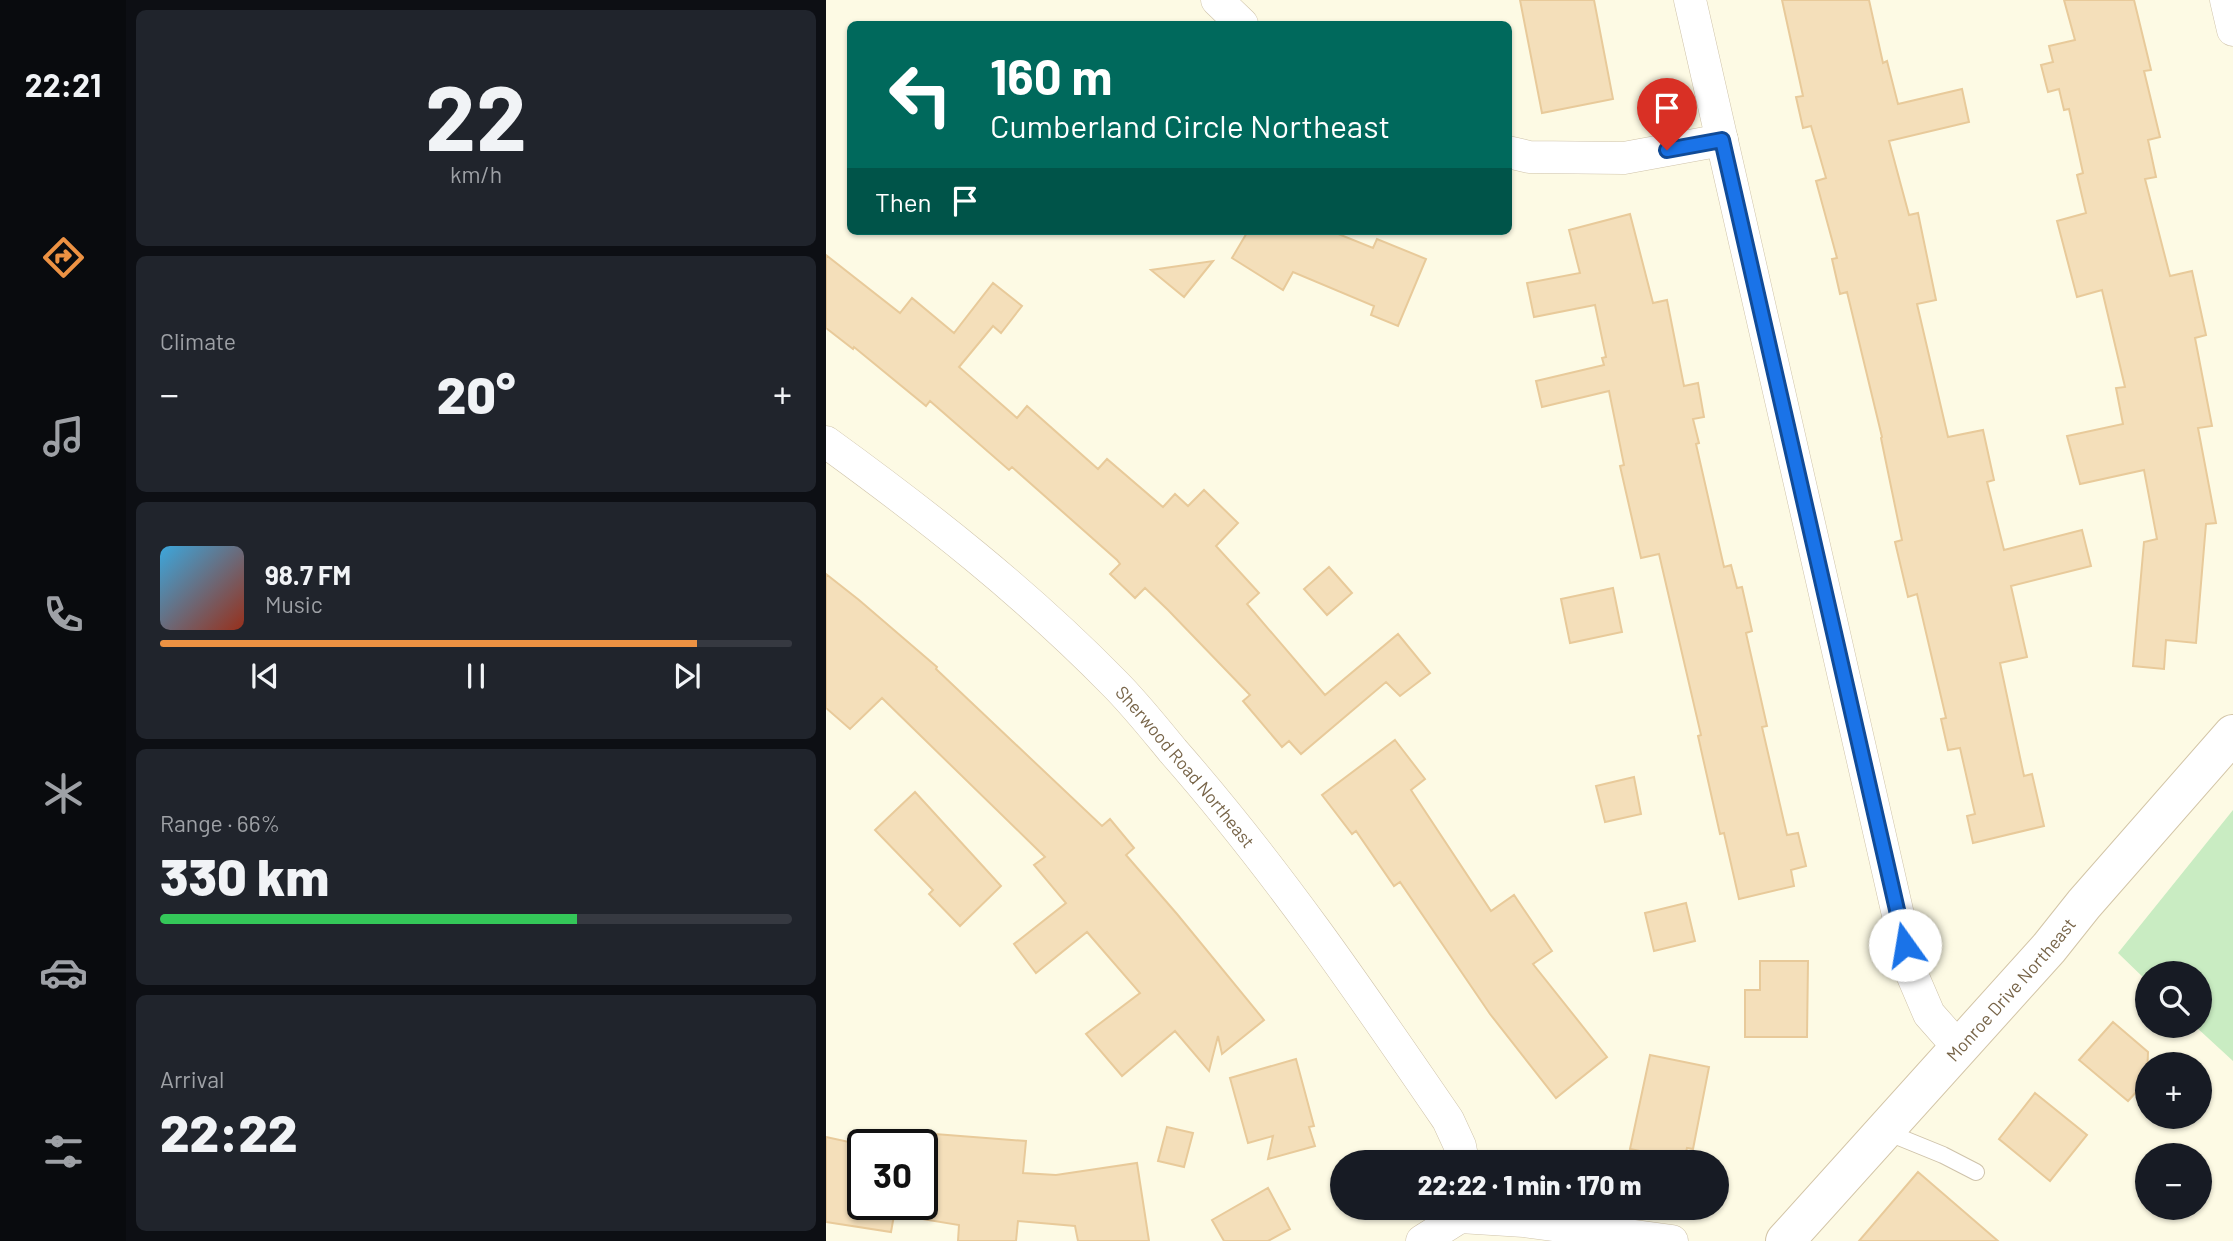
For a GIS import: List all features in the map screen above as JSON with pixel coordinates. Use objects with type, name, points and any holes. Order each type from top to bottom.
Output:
[{"type":"main road","name":"Monroe Drive Northeast","points":[[1785,1241],[2049,948],[2084,904],[2233,734]]},
{"type":"street","points":[[1217,0],[1239,21]]},
{"type":"street","points":[[1690,0],[1911,972],[1929,1014],[1959,1048]]},
{"type":"street","points":[[2226,0],[2233,30]]},
{"type":"street","points":[[1512,153],[1529,157],[1624,158],[1722,140]]},
{"type":"street","name":"Sherwood Road Northeast","points":[[826,442],[915,507],[1018,592],[1115,684],[1260,855],[1328,946],[1448,1120],[1461,1150]]},
{"type":"street","points":[[1422,1241],[1450,1220]]},
{"type":"street","points":[[1517,1220],[1672,1241]]},
{"type":"lane","points":[[1884,1131],[1976,1172]]},
{"type":"green space","points":[[2233,810],[2233,1061],[2208,1038],[2212,1038],[2212,961],[2135,961],[2135,969],[2118,953]]},
{"type":"building","points":[[1520,0],[1594,0],[1613,99],[1542,113]]},
{"type":"building","points":[[1782,0],[1869,0],[1883,63],[1887,61],[1898,104],[1962,89],[1969,122],[1889,141],[1909,215],[1918,213],[1936,300],[1917,304],[1948,437],[1983,430],[1994,480],[1987,482],[2004,550],[2082,530],[2091,566],[2011,586],[2027,657],[2000,663],[2024,776],[2032,774],[2044,826],[1973,843],[1967,816],[1975,814],[1960,748],[1948,750],[1941,719],[1946,718],[1917,594],[1908,597],[1895,542],[1902,540],[1882,437],[1847,292],[1840,294],[1832,259],[1837,258],[1816,181],[1826,178],[1811,126],[1803,128],[1796,97],[1803,96]]},
{"type":"building","points":[[2064,0],[2134,0],[2151,70],[2144,71],[2160,137],[2148,140],[2156,177],[2145,179],[2170,276],[2192,271],[2206,335],[2195,338],[2212,426],[2198,428],[2216,523],[2206,524],[2196,643],[2166,640],[2164,669],[2133,666],[2144,542],[2157,539],[2144,470],[2080,484],[2067,436],[2123,424],[2116,388],[2125,387],[2102,290],[2077,297],[2057,221],[2086,213],[2077,175],[2083,173],[2069,109],[2064,110],[2059,89],[2048,92],[2041,65],[2053,62],[2049,46],[2075,40]]},
{"type":"building","points":[[1630,214],[1653,303],[1667,300],[1684,386],[1698,383],[1704,417],[1693,419],[1699,443],[1696,444],[1724,567],[1731,565],[1737,588],[1742,587],[1752,631],[1746,633],[1767,726],[1762,727],[1787,835],[1798,833],[1806,866],[1791,870],[1794,886],[1739,899],[1724,833],[1720,834],[1698,736],[1701,735],[1659,554],[1641,558],[1620,466],[1624,465],[1609,391],[1542,407],[1536,381],[1604,365],[1602,358],[1606,357],[1595,305],[1534,317],[1527,283],[1580,273],[1569,230]]},
{"type":"building","points":[[1246,235],[1341,235],[1373,248],[1377,239],[1426,259],[1398,326],[1371,315],[1374,306],[1293,272],[1283,290],[1232,258]]},
{"type":"building","points":[[826,255],[900,313],[912,298],[954,333],[993,283],[1022,306],[1001,333],[993,326],[959,367],[1017,418],[1027,406],[1098,469],[1107,459],[1163,507],[1175,494],[1188,506],[1204,490],[1238,523],[1216,546],[1259,593],[1247,604],[1325,695],[1398,634],[1430,673],[1400,696],[1386,682],[1301,754],[1289,741],[1282,747],[1243,701],[1250,695],[1168,610],[1145,588],[1135,598],[1110,574],[1120,564],[1117,560],[1012,467],[1009,470],[930,401],[926,406],[854,347],[853,349],[826,328]]},
{"type":"building","points":[[1213,261],[1184,297],[1151,270]]},
{"type":"building","points":[[1329,567],[1352,593],[1327,615],[1304,589]]},
{"type":"building","points":[[826,574],[937,667],[936,669],[1102,826],[1110,819],[1134,848],[1126,855],[1264,1020],[1222,1054],[1218,1036],[1209,1071],[1175,1031],[1122,1076],[1086,1034],[1140,993],[1087,932],[1036,973],[1014,944],[1066,903],[1034,865],[1045,857],[882,698],[850,729],[826,708]]},
{"type":"building","points":[[1613,588],[1622,632],[1570,643],[1561,599]]},
{"type":"building","points":[[1395,740],[1425,779],[1411,790],[1491,911],[1514,895],[1552,951],[1533,964],[1607,1057],[1556,1098],[1490,1014],[1400,882],[1394,886],[1356,831],[1352,834],[1322,795]]},
{"type":"building","points":[[1634,777],[1641,814],[1605,822],[1596,786]]},
{"type":"building","points":[[915,792],[1001,886],[960,926],[929,894],[933,890],[875,830]]},
{"type":"building","points":[[1686,903],[1695,941],[1654,951],[1645,913]]},
{"type":"building","points":[[1760,961],[1808,961],[1807,1037],[1745,1037],[1745,990],[1760,990]]},
{"type":"building","points":[[2113,1022],[2148,1052],[2135,1052],[2135,1093],[2128,1101],[2079,1060]]},
{"type":"building","points":[[1650,1055],[1709,1067],[1693,1149],[1630,1149]]},
{"type":"building","points":[[1296,1059],[1314,1126],[1309,1127],[1315,1146],[1268,1159],[1273,1136],[1248,1143],[1230,1078]]},
{"type":"building","points":[[2035,1093],[2087,1135],[2050,1181],[1999,1139]]},
{"type":"building","points":[[1167,1127],[1193,1133],[1184,1167],[1158,1161]]},
{"type":"building","points":[[938,1134],[1026,1141],[1023,1173],[1056,1175],[1137,1163],[1149,1241],[1078,1241],[1075,1226],[1018,1221],[1016,1241],[958,1241],[959,1225],[928,1220],[938,1220]]},
{"type":"building","points":[[826,1137],[847,1142],[847,1220],[893,1220],[891,1232],[826,1222]]},
{"type":"building","points":[[1918,1172],[1998,1241],[1859,1241]]},
{"type":"building","points":[[1268,1188],[1290,1229],[1268,1241],[1224,1241],[1212,1220]]},
{"type":"route","points":[[1667,150],[1722,140],[1905,945]]}]
